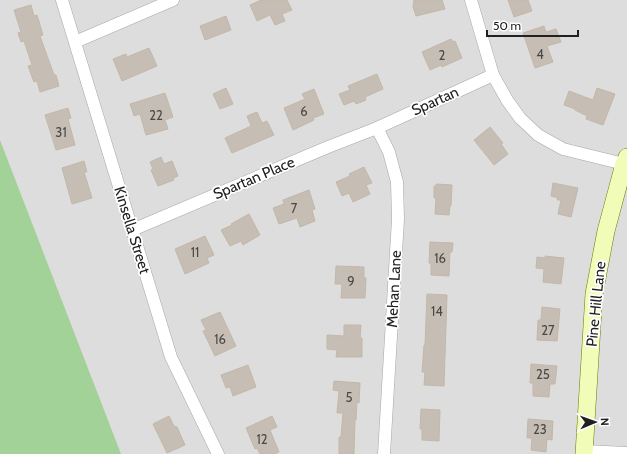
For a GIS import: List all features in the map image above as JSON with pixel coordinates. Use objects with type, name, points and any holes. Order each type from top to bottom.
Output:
[{"type":"street","name":"Kinsella Street","points":[[62,0],[171,357],[218,454]]},
{"type":"street","points":[[75,42],[173,0]]},
{"type":"street","points":[[470,0],[493,75],[507,100],[520,118],[538,135],[563,149],[625,160]]},
{"type":"street","name":"Spartan","points":[[377,128],[493,75]]},
{"type":"street","name":"Spartan Place","points":[[132,230],[328,147],[377,128]]},
{"type":"street","name":"Mehan Lane","points":[[377,128],[389,152],[397,182],[398,219],[384,454]]},
{"type":"street","name":"Pine Hill Lane","points":[[584,453],[594,294],[606,231],[625,160]]},
{"type":"street","points":[[584,453],[627,453]]},
{"type":"shaded area","points":[[0,0],[627,0],[627,454],[113,454],[0,150]]},
{"type":"green space","points":[[0,140],[121,454],[0,454]]},
{"type":"building","points":[[261,0],[287,0],[292,10],[282,14],[285,21],[275,25],[270,15],[257,21],[250,5]]},
{"type":"building","points":[[414,0],[442,0],[445,9],[416,16],[413,7]]},
{"type":"building","points":[[508,0],[528,0],[532,11],[514,17]]},
{"type":"building","points":[[31,5],[34,16],[37,15],[43,35],[40,36],[59,86],[40,92],[37,81],[34,82],[28,66],[32,65],[24,41],[21,42],[18,33],[21,32],[14,10]]},
{"type":"building","points":[[226,16],[231,30],[205,40],[200,26]]},
{"type":"building","points":[[544,26],[546,32],[556,29],[561,42],[547,46],[553,62],[535,68],[523,33]]},
{"type":"building","points":[[451,39],[453,42],[455,41],[462,58],[442,67],[441,65],[430,70],[422,52]]},
{"type":"building","points":[[149,48],[157,66],[122,81],[113,59],[126,54],[127,57]]},
{"type":"building","points":[[377,74],[383,89],[365,97],[366,100],[356,104],[354,101],[344,105],[339,94],[350,90],[348,86]]},
{"type":"building","points":[[226,88],[233,104],[220,109],[213,94]]},
{"type":"building","points":[[597,88],[615,94],[603,125],[586,119],[587,116],[564,105],[569,91],[593,100]]},
{"type":"building","points":[[314,89],[324,114],[313,118],[314,120],[293,130],[284,108],[305,99],[302,94]]},
{"type":"building","points":[[165,93],[173,117],[165,120],[168,129],[146,135],[140,114],[134,116],[130,104]]},
{"type":"building","points":[[68,108],[71,118],[68,119],[75,145],[56,150],[45,115]]},
{"type":"building","points":[[257,112],[262,123],[267,121],[274,135],[232,153],[225,138],[251,126],[247,116]]},
{"type":"building","points":[[490,127],[503,143],[501,144],[508,154],[494,165],[474,140]]},
{"type":"building","points":[[161,157],[164,164],[172,161],[178,176],[173,178],[174,180],[158,186],[151,170],[153,169],[150,162]]},
{"type":"building","points":[[84,161],[87,172],[84,172],[92,198],[72,204],[62,168]]},
{"type":"building","points":[[364,167],[372,183],[366,185],[370,194],[353,202],[349,193],[342,196],[336,182],[350,176],[349,174]]},
{"type":"building","points":[[553,183],[578,188],[571,217],[558,214],[561,200],[557,200],[558,198],[551,196]]},
{"type":"building","points":[[436,184],[452,185],[449,215],[435,214],[436,198],[434,198],[434,186],[436,186]]},
{"type":"building","points":[[309,190],[315,209],[312,210],[315,221],[300,227],[297,218],[279,224],[273,208],[284,204],[283,200]]},
{"type":"building","points":[[249,214],[260,235],[243,245],[241,241],[230,246],[221,230]]},
{"type":"building","points":[[205,236],[214,255],[207,258],[209,263],[185,274],[175,249]]},
{"type":"building","points":[[430,242],[453,243],[452,252],[450,252],[449,276],[431,275],[431,263],[429,263]]},
{"type":"building","points":[[545,256],[564,258],[561,284],[543,282],[544,269],[536,268],[537,257],[545,258]]},
{"type":"building","points":[[336,266],[364,267],[364,278],[366,278],[365,298],[341,298],[342,284],[335,284]]},
{"type":"building","points":[[427,294],[447,295],[444,386],[424,385],[425,372],[422,372],[425,345]]},
{"type":"building","points":[[542,307],[560,309],[557,341],[537,340],[538,320],[541,320]]},
{"type":"building","points":[[220,312],[236,346],[215,356],[203,331],[206,330],[201,320]]},
{"type":"building","points":[[344,325],[361,325],[360,338],[362,338],[362,357],[336,357],[337,350],[327,349],[327,335],[344,336]]},
{"type":"building","points":[[531,364],[557,366],[555,384],[550,384],[549,397],[533,396],[533,383],[530,383]]},
{"type":"building","points":[[248,365],[256,387],[233,396],[230,387],[226,388],[221,375]]},
{"type":"building","points":[[334,381],[360,383],[359,403],[357,402],[355,420],[354,454],[339,454],[339,437],[341,437],[343,413],[337,413],[339,391],[333,390]]},
{"type":"building","points":[[421,409],[440,410],[439,441],[422,440],[422,429],[420,429]]},
{"type":"building","points":[[169,416],[174,426],[177,427],[185,445],[167,453],[153,424]]},
{"type":"building","points":[[272,416],[277,427],[270,430],[279,452],[274,454],[260,454],[257,448],[255,449],[246,428]]},
{"type":"building","points":[[528,419],[553,421],[552,440],[547,439],[546,452],[531,450],[532,438],[527,438]]}]
